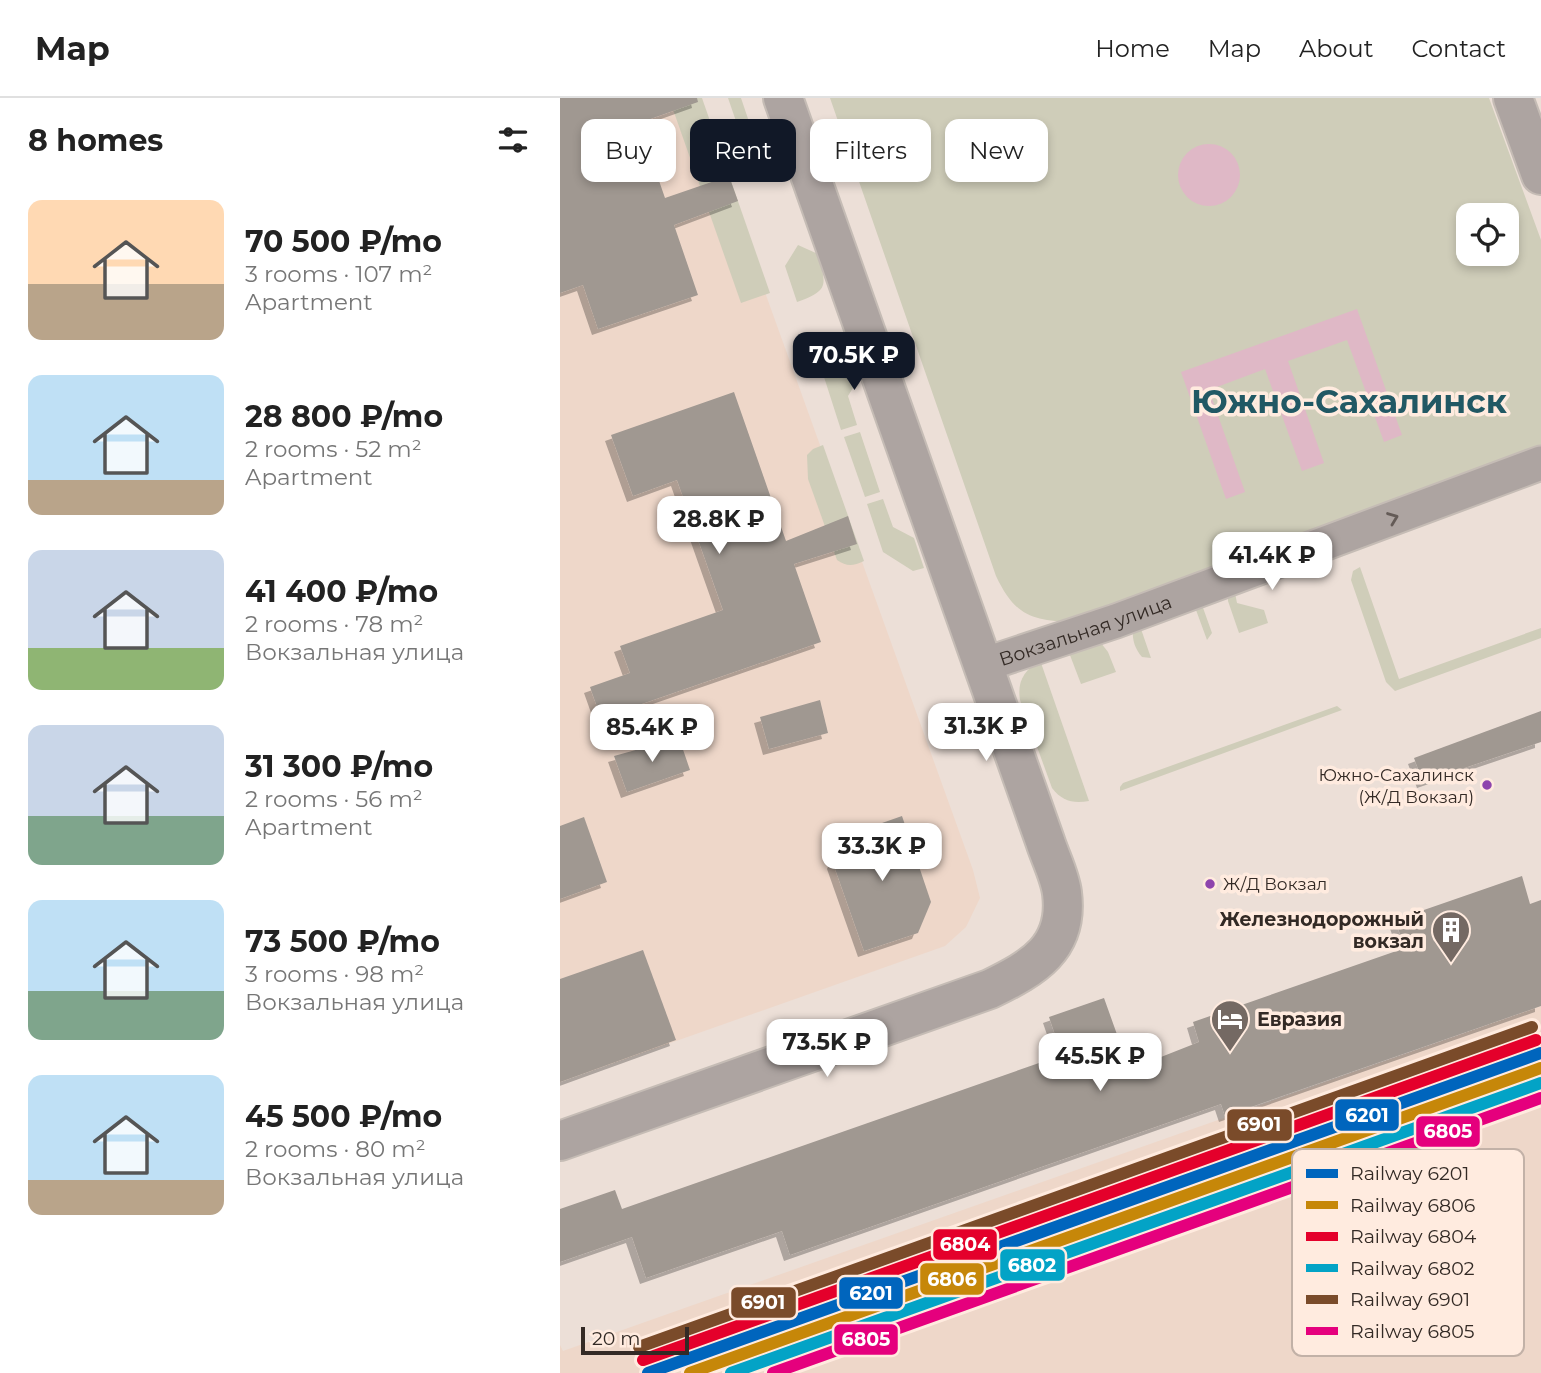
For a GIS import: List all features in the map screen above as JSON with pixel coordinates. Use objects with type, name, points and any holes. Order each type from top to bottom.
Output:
[{"type":"street","points":[[560,1140],[990,989],[1026,972],[1052,946],[1062,920],[1062,892],[783,98]]},
{"type":"street","points":[[1513,98],[1541,175]]},
{"type":"street","name":"Вокзальная улица","points":[[983,665],[1116,621],[1541,463]]},
{"type":"shaded area","points":[[560,98],[695,98],[703,119],[690,119],[690,182],[725,182],[973,870],[980,898],[966,927],[945,946],[560,1082]]},
{"type":"shaded area","points":[[669,98],[702,98],[709,119],[690,119],[690,158]]},
{"type":"shaded area","points":[[728,98],[741,98],[748,119],[735,119]]},
{"type":"shaded area","points":[[830,98],[1489,98],[1541,240],[1541,450],[1074,622],[1047,620],[1026,614],[1010,600],[996,576],[859,182],[931,182],[931,119],[837,119]]},
{"type":"shaded area","points":[[1209,144],[1221,146],[1231,153],[1238,163],[1238,187],[1231,197],[1221,204],[1209,206],[1197,204],[1187,197],[1180,187],[1178,175],[1180,163],[1187,153],[1197,146]]},
{"type":"shaded area","points":[[699,182],[731,182],[770,293],[741,303]]},
{"type":"shaded area","points":[[798,245],[818,254],[824,280],[820,290],[797,302],[785,266]]},
{"type":"shaded area","points":[[1357,309],[1402,435],[1384,442],[1347,340],[1288,361],[1324,463],[1302,471],[1265,369],[1209,390],[1245,492],[1226,499],[1181,372]]},
{"type":"shaded area","points":[[833,347],[847,354],[859,378],[848,396],[857,425],[841,430],[815,349]]},
{"type":"shaded area","points":[[860,432],[880,492],[865,497],[844,437]]},
{"type":"shaded area","points":[[823,445],[864,561],[857,564],[847,565],[837,560],[808,479],[807,455]]},
{"type":"shaded area","points":[[883,499],[893,527],[914,538],[924,568],[913,571],[883,552],[867,504]]},
{"type":"shaded area","points":[[1360,567],[1399,679],[1541,628],[1541,638],[1395,691],[1386,682],[1351,580],[1353,571]]},
{"type":"shaded area","points":[[1234,588],[1237,603],[1264,610],[1268,623],[1239,633],[1228,601],[1228,595]]},
{"type":"shaded area","points":[[1202,605],[1212,633],[1207,640],[1196,610],[1141,629],[1151,658],[1142,657],[1134,644],[1133,630]]},
{"type":"shaded area","points":[[1101,643],[1116,672],[1081,684],[1068,650]]},
{"type":"shaded area","points":[[1040,660],[1089,801],[1068,800],[1052,788],[1020,700],[1023,677]]},
{"type":"shaded area","points":[[1337,706],[1342,710],[1120,791],[1123,783]]},
{"type":"shaded area","points":[[1541,1006],[1541,1373],[560,1373],[560,1345],[563,1351]]},
{"type":"building","points":[[560,98],[697,98],[698,102],[650,119],[581,119],[581,182],[659,182],[665,198],[712,182],[731,182],[738,201],[674,225],[698,295],[598,329],[583,285],[560,293]]},
{"type":"building","points":[[734,392],[786,541],[848,516],[857,544],[794,564],[821,642],[601,718],[590,687],[630,673],[620,646],[723,610],[677,480],[633,496],[611,435]]},
{"type":"building","points":[[820,700],[828,733],[769,749],[760,717]]},
{"type":"building","points":[[1541,711],[1541,742],[1423,782],[1414,758]]},
{"type":"building","points":[[679,738],[690,770],[627,792],[614,756]]},
{"type":"building","points":[[902,816],[931,902],[918,933],[864,951],[833,863],[845,836]]},
{"type":"building","points":[[584,817],[607,882],[560,899],[560,826]]},
{"type":"building","points":[[1522,876],[1530,904],[1541,900],[1541,1006],[1225,1116],[1221,1104],[790,1255],[782,1231],[646,1278],[632,1237],[560,1262],[560,1209],[615,1190],[622,1209],[1062,1055],[1049,1017],[1104,998],[1129,1068],[1161,1057],[1199,1042],[1193,1022],[1405,948],[1395,920]]},
{"type":"building","points":[[643,950],[676,1040],[560,1082],[560,979]]},
{"type":"rail line","name":"6901","points":[[639,1347],[1532,1027]]},
{"type":"rail line","name":"6804","points":[[643,1360],[1536,1040]]},
{"type":"rail line","name":"6201","points":[[648,1373],[1541,1053]]},
{"type":"rail line","name":"6806","points":[[1315,1149],[1541,1068]]},
{"type":"rail line","name":"6802","points":[[1357,1149],[1541,1083]]},
{"type":"rail line","name":"6805","points":[[1399,1149],[1541,1098]]},
{"type":"rail line","name":"6806","points":[[690,1373],[1292,1157]]},
{"type":"rail line","name":"6802","points":[[731,1373],[1292,1172]]},
{"type":"rail line","name":"6805","points":[[773,1373],[1292,1187]]},
{"type":"place","name":"Южно-Сахалинск (Ж/Д Вокзал)","points":[[1487,785]]},
{"type":"place","name":"Ж/Д Вокзал","points":[[1210,884]]},
{"type":"place","name":"Железнодорожный вокзал","points":[[1451,964]]},
{"type":"place","name":"Евразия","points":[[1230,1053]]},
{"type":"district","name":"Южно-Сахалинск","points":[[1349,401]]}]
